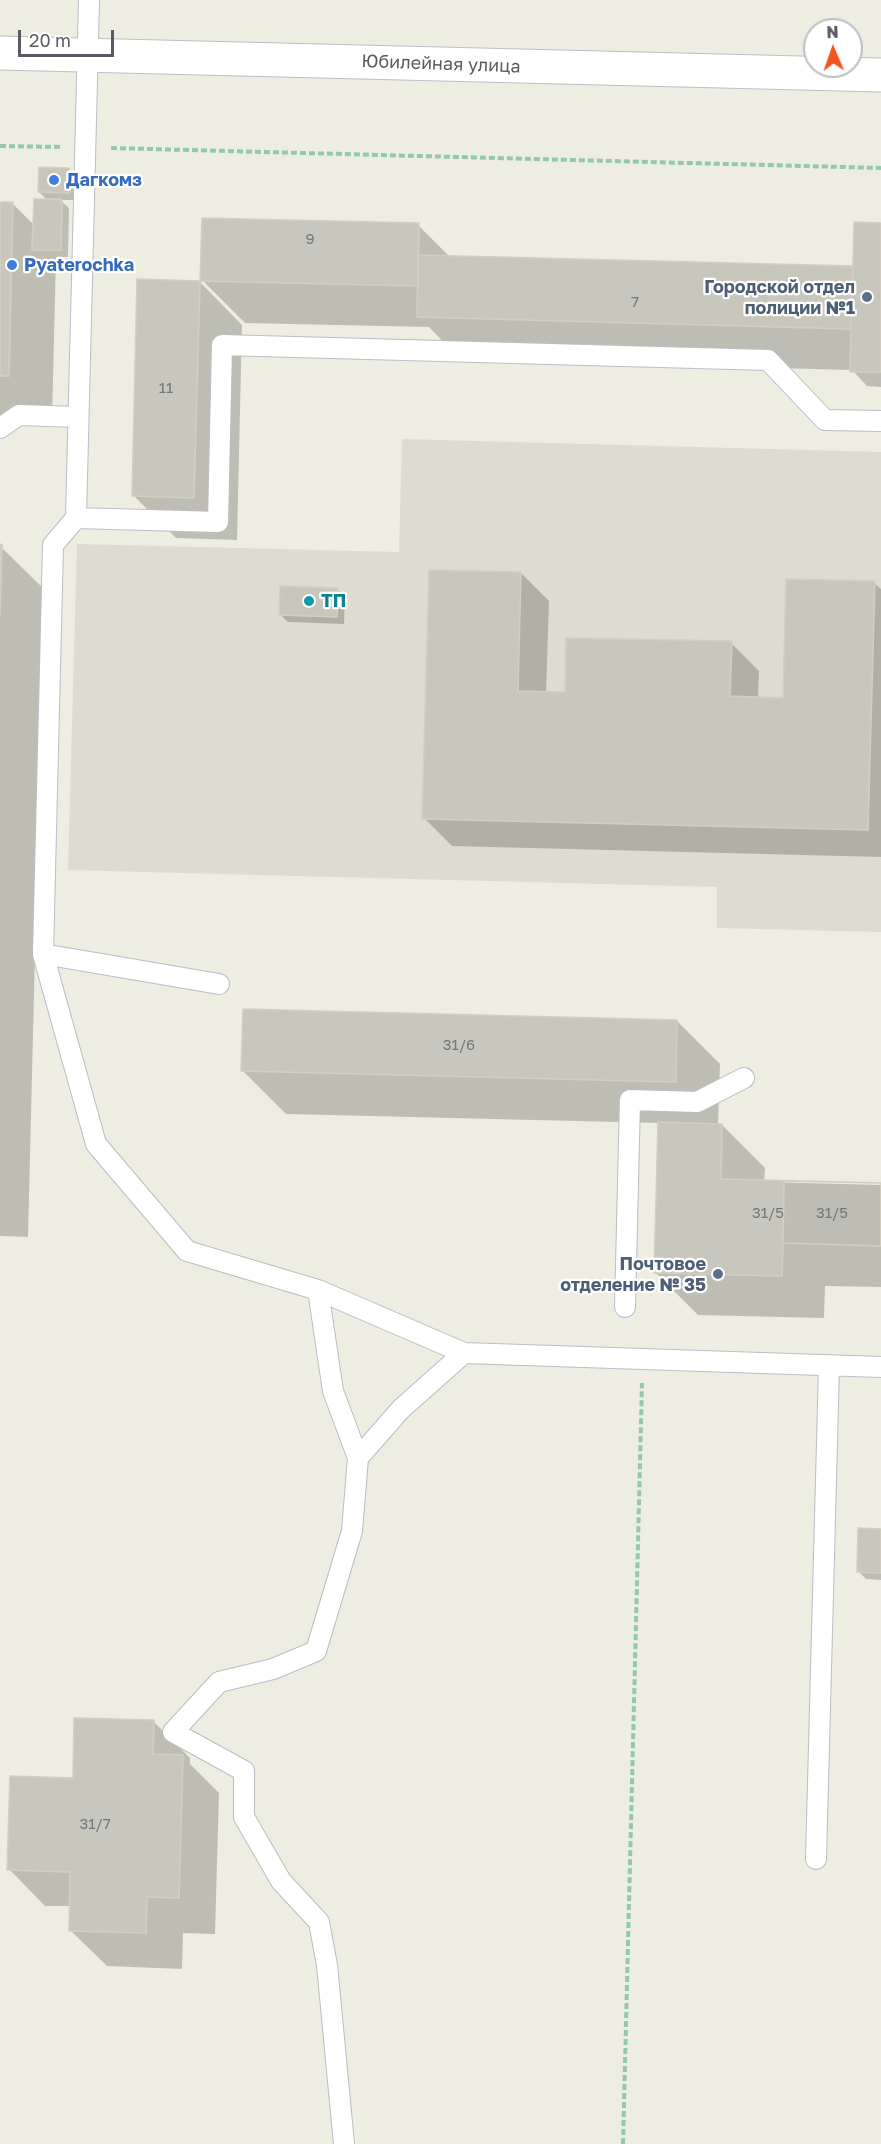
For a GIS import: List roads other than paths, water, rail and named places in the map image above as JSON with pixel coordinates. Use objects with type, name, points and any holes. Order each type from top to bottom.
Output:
[{"type":"main road","name":"Юбилейная улица","points":[[0,53],[881,75]]},
{"type":"lane","points":[[89,0],[76,518],[54,545],[43,954],[96,1144],[187,1251],[318,1290],[464,1353],[881,1367]]},
{"type":"lane","points":[[76,518],[218,522],[222,345],[768,360],[825,420],[881,421]]},
{"type":"lane","points":[[0,428],[19,415],[78,417]]},
{"type":"lane","points":[[43,954],[219,984]]},
{"type":"lane","points":[[625,1307],[630,1100],[697,1102],[744,1078]]},
{"type":"lane","points":[[318,1290],[333,1391],[358,1458],[352,1531],[316,1651],[273,1669],[219,1682],[173,1732],[244,1771],[244,1817],[281,1881],[319,1922],[327,1965],[344,2144]]},
{"type":"lane","points":[[358,1458],[401,1409],[464,1353]]},
{"type":"lane","points":[[816,1859],[829,1366]]},
{"type":"place","name":"Дагкомз","points":[[54,180]]},
{"type":"place","name":"Pyaterochka","points":[[12,265]]},
{"type":"place","name":"Городской отдел полиции №1","points":[[867,297]]},
{"type":"place","name":"ТП","points":[[309,601]]},
{"type":"place","name":"Почтовое отделение № 35","points":[[718,1274]]}]
